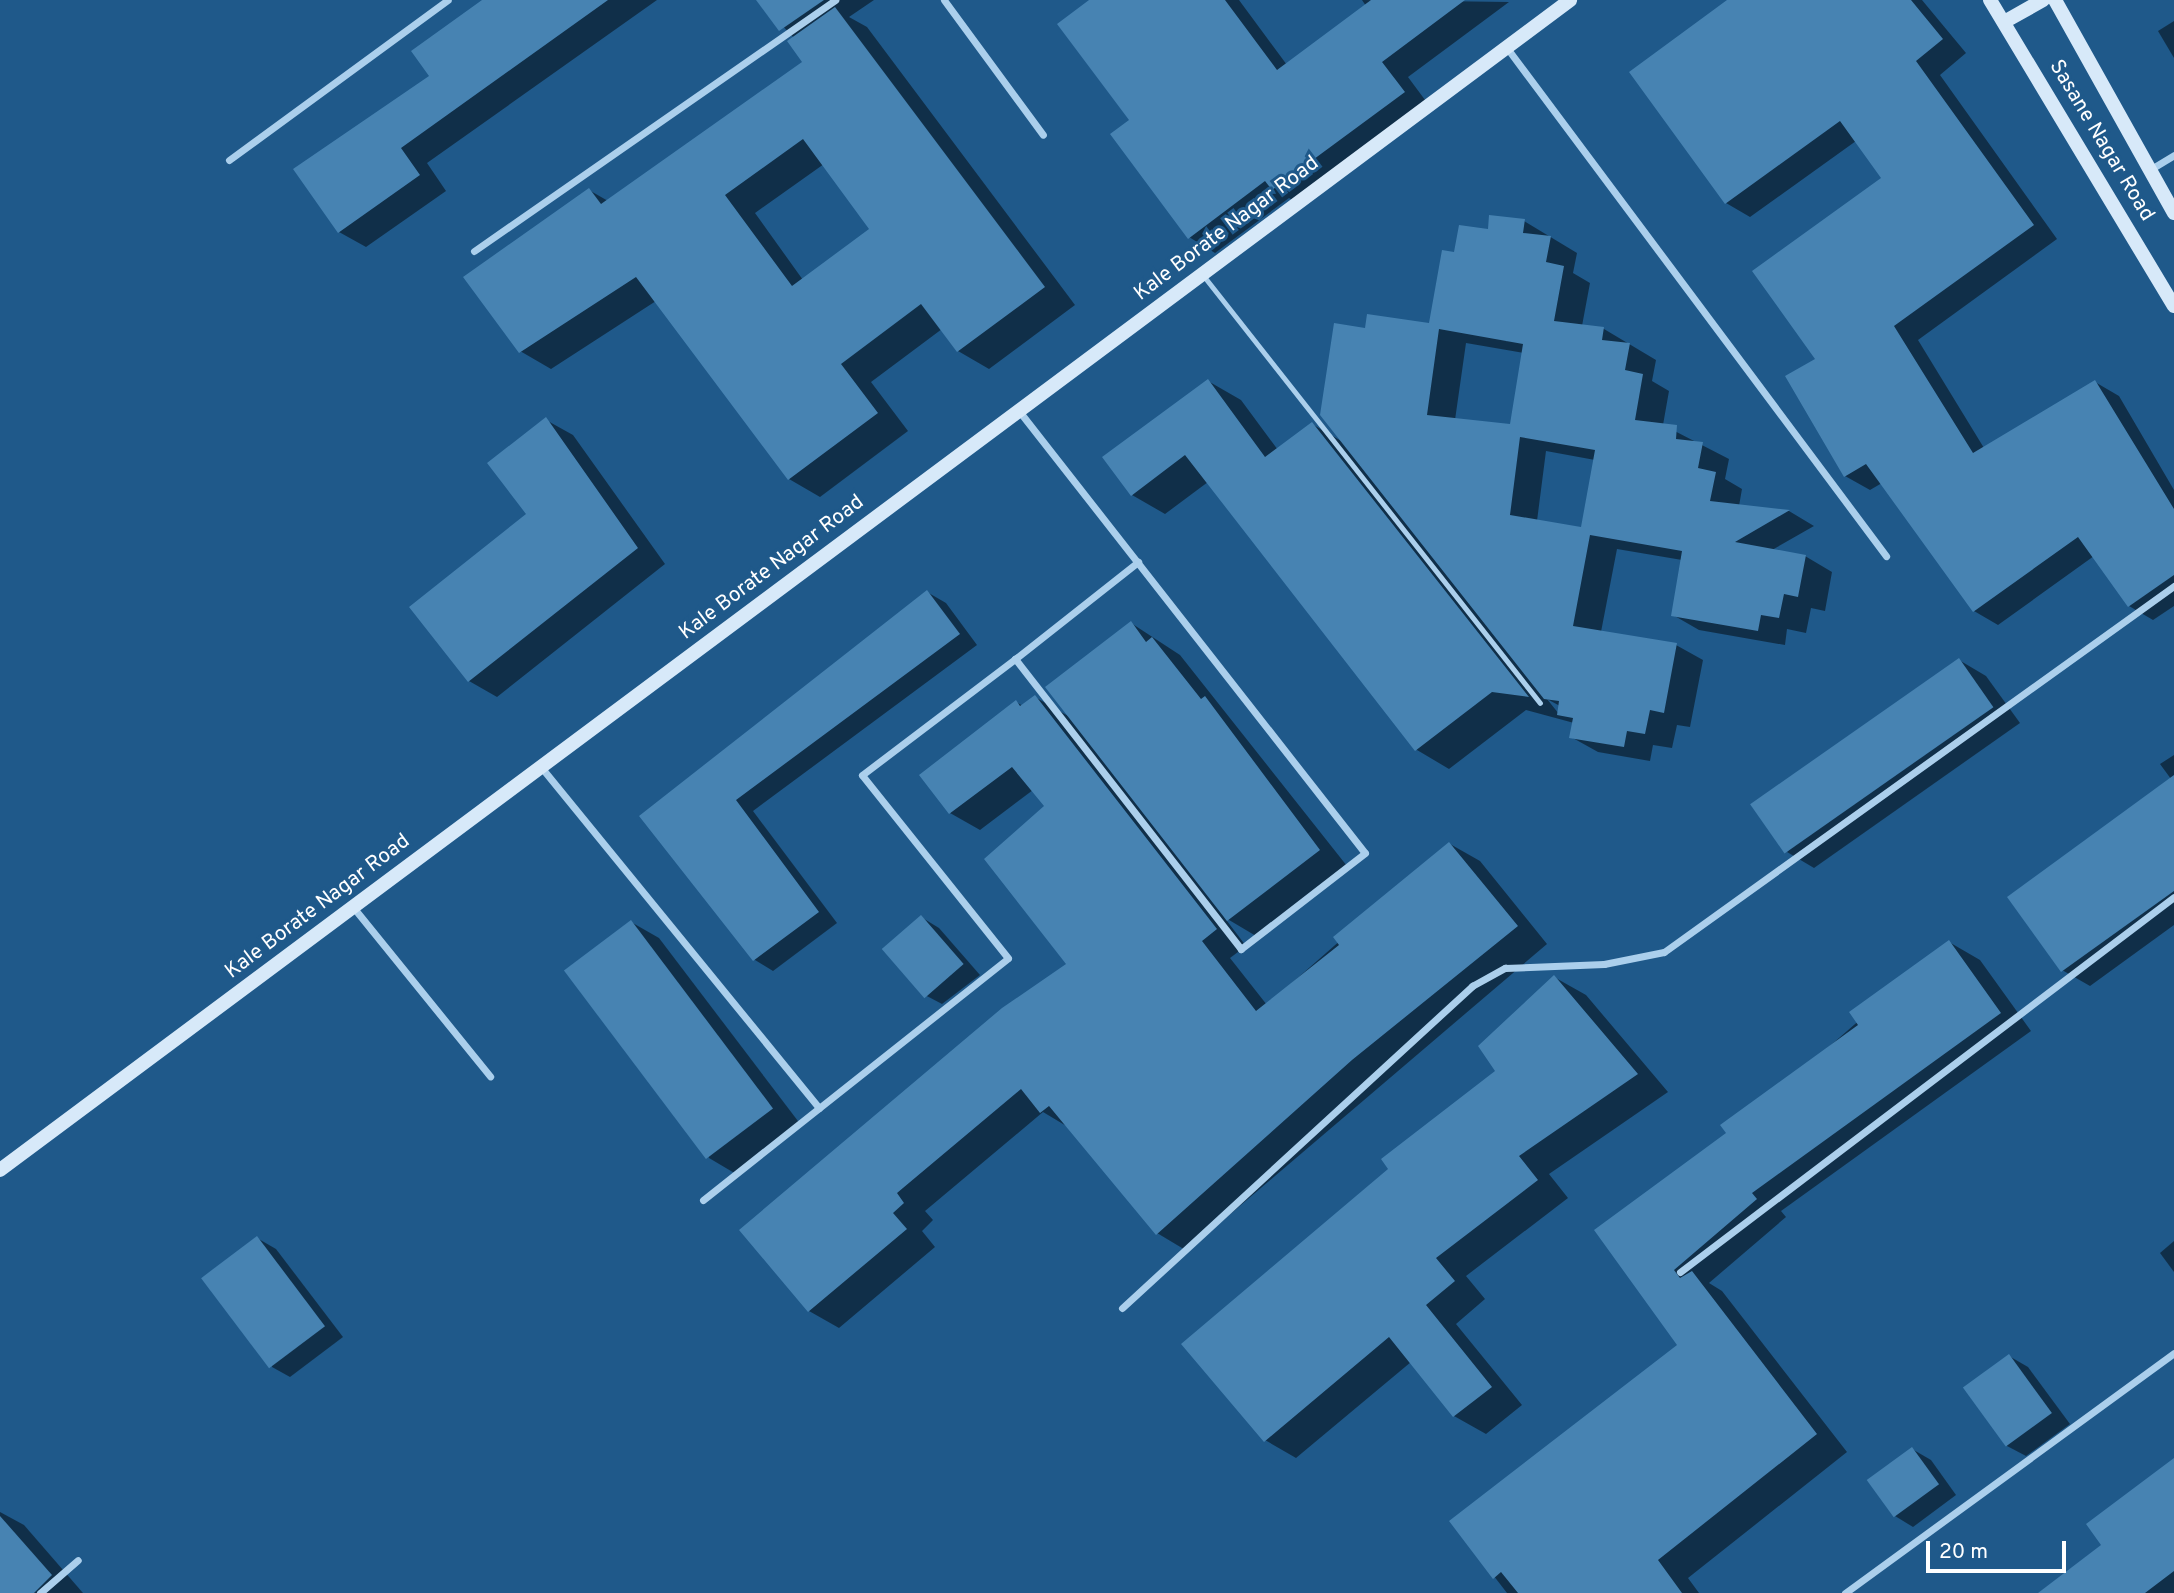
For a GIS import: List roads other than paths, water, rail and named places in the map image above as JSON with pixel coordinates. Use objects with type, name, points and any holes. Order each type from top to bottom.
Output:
[{"type":"street","points":[[229,160],[448,0]]},
{"type":"street","points":[[474,251],[835,0]]},
{"type":"street","points":[[944,0],[1042,135]]},
{"type":"street","name":"Kale Borate Nagar Road","points":[[0,1170],[1570,0]]},
{"type":"street","name":"Sasane Nagar Road","points":[[1990,0],[2174,306]]},
{"type":"street","points":[[2004,22],[2043,0]]},
{"type":"street","name":"Sasane Nagar Road","points":[[2055,0],[2174,213]]},
{"type":"street","points":[[1507,48],[1886,556]]},
{"type":"street","points":[[2151,169],[2174,155]]},
{"type":"street","points":[[1015,659],[1241,949],[1365,853],[1020,411]]},
{"type":"street","points":[[703,1200],[1008,958],[862,775],[1138,562]]},
{"type":"street","points":[[1122,1308],[1472,986],[1505,968],[1604,964],[1664,952],[2174,586]]},
{"type":"street","points":[[541,766],[818,1108]]},
{"type":"street","points":[[1680,1272],[2174,897]]},
{"type":"street","points":[[353,907],[490,1076]]},
{"type":"street","points":[[1844,1593],[2174,1353]]},
{"type":"street","points":[[40,1593],[78,1560]]},
{"type":"lane","points":[[1202,274],[1540,703]]}]
